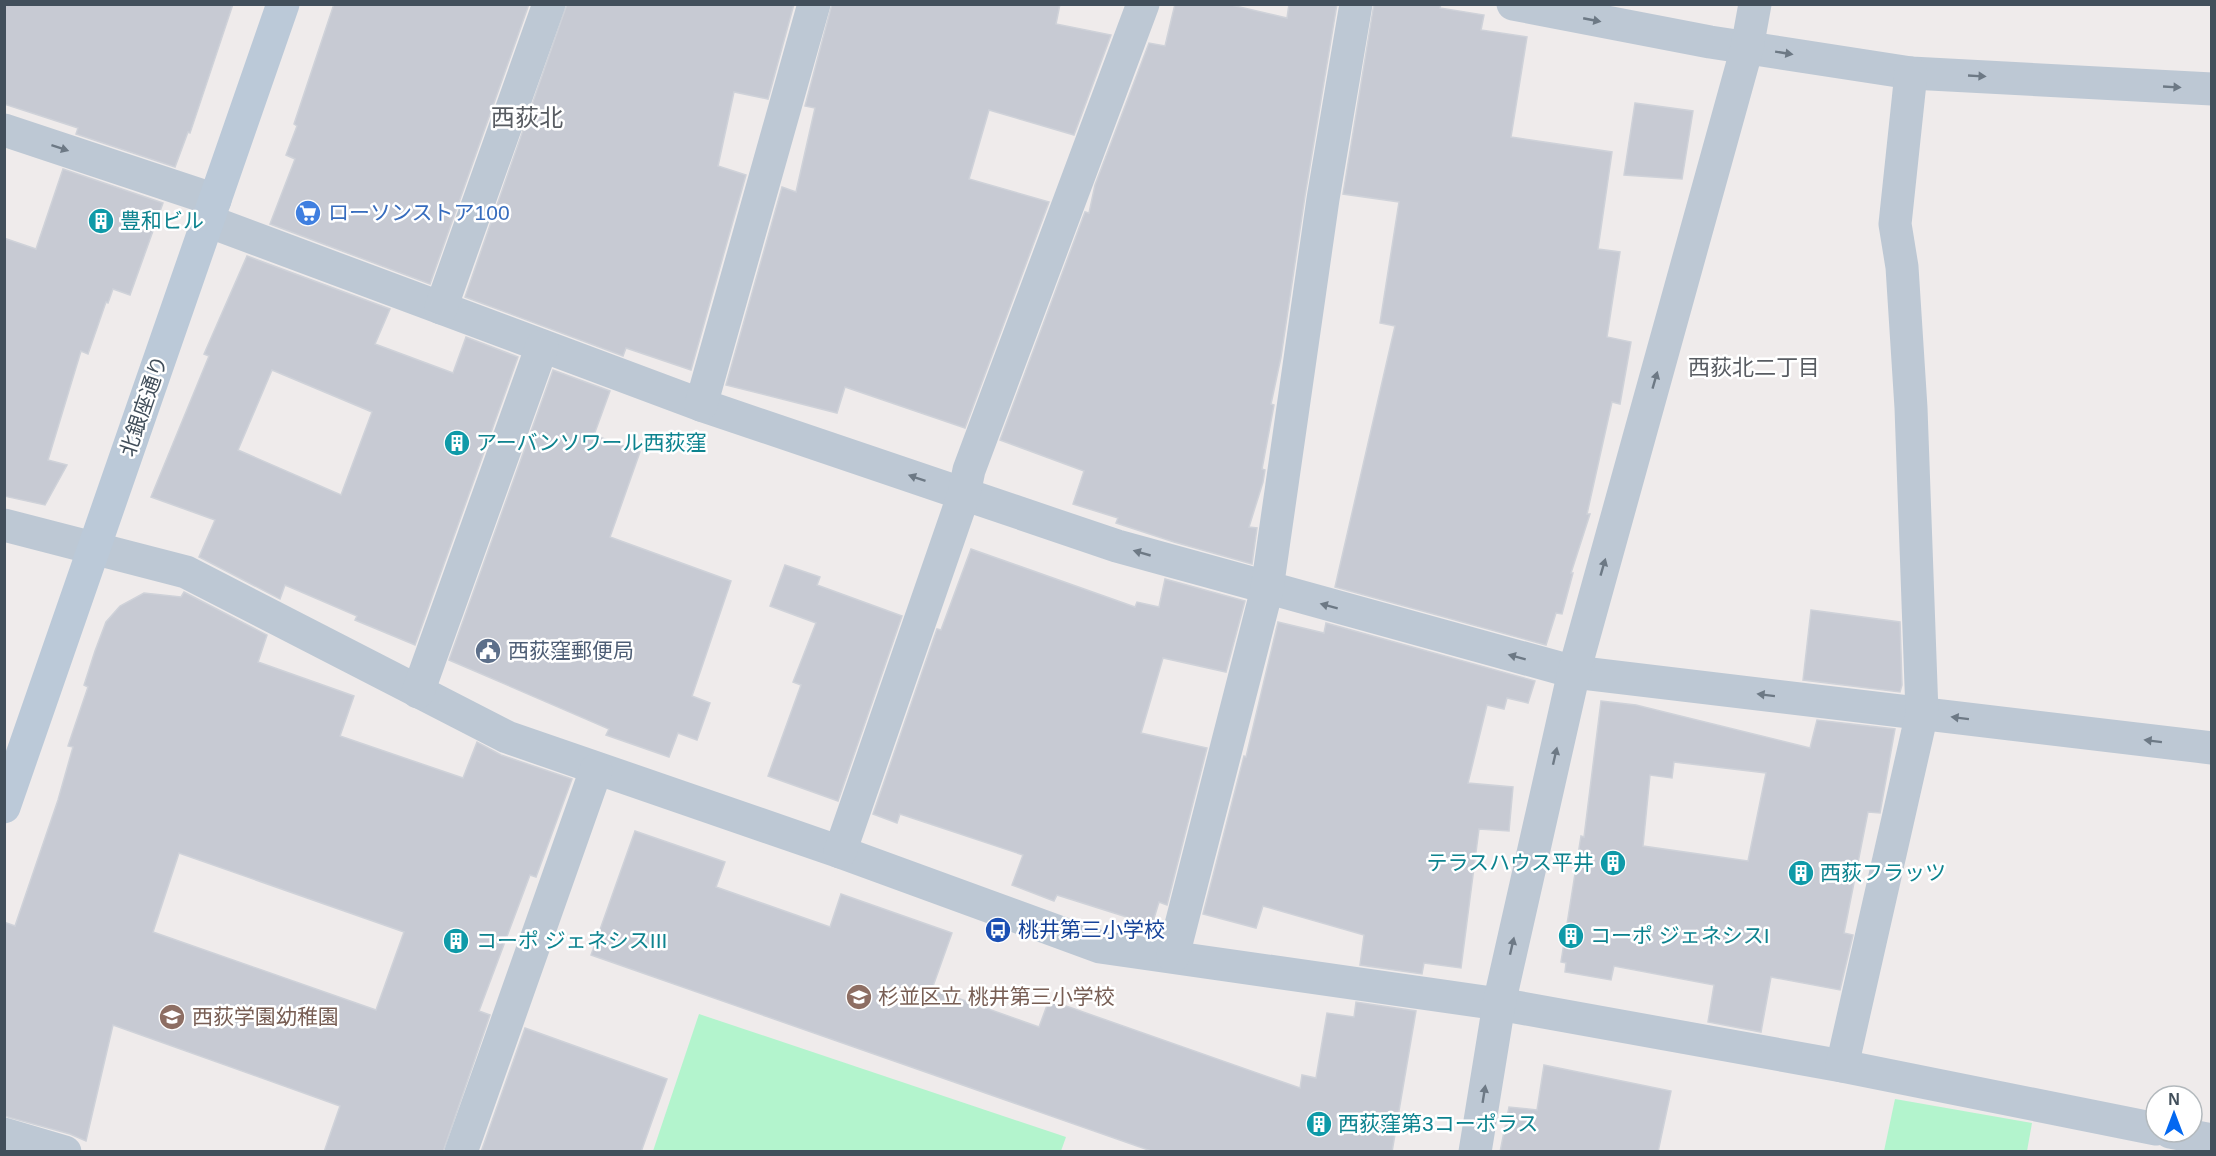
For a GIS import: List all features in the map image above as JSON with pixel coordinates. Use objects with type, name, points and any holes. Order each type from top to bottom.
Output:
[{"type":"street","name":"北銀座通り","points":[[4,807],[283,4]]},
{"type":"street","points":[[441,308],[549,4]]},
{"type":"street","points":[[701,405],[814,4]]},
{"type":"street","points":[[840,852],[964,494],[973,459],[1143,4]]},
{"type":"street","points":[[1173,956],[1267,589],[1323,199],[1356,4]]},
{"type":"street","points":[[1514,4],[1748,48],[1911,73],[2211,89]]},
{"type":"street","points":[[1475,1152],[1499,1004],[1574,672],[1748,48],[1755,4]]},
{"type":"street","points":[[1842,1066],[1922,713],[1911,408],[1902,267],[1894,224],[1911,73]]},
{"type":"street","points":[[4,130],[212,211],[441,308],[701,405],[1117,546],[1267,589],[1574,672],[2211,748]]},
{"type":"street","points":[[418,692],[542,346]]},
{"type":"street","points":[[4,525],[186,572],[507,737],[596,770],[840,852],[1100,947],[1499,1004],[1842,1066],[2144,1127]]},
{"type":"street","points":[[461,1152],[596,770]]},
{"type":"street","points":[[4,1134],[65,1152]]},
{"type":"green space","points":[[699,1014],[1066,1137],[1061,1151],[653,1151]]},
{"type":"green space","points":[[1895,1099],[2032,1123],[2027,1151],[1884,1151]]},
{"type":"building","points":[[4,4],[233,4],[190,133],[188,132],[175,167],[76,134],[78,128],[4,104]]},
{"type":"building","points":[[334,4],[529,4],[430,284],[270,224],[295,159],[286,155]]},
{"type":"building","points":[[567,4],[794,4],[768,99],[734,92],[718,166],[746,175],[691,370],[626,348],[623,356],[465,297]]},
{"type":"building","points":[[832,4],[1060,4],[1056,24],[1111,35],[1074,135],[989,110],[969,179],[1049,202],[965,428],[845,387],[837,413],[726,385],[782,187],[796,192],[815,108],[805,106]]},
{"type":"building","points":[[1175,4],[1227,4],[1287,18],[1289,4],[1337,4],[1281,357],[1271,404],[1274,405],[1262,469],[1265,470],[1263,482],[1249,527],[1257,528],[1252,564],[1116,523],[1118,518],[1073,504],[1084,471],[1000,440],[1085,212],[1089,213],[1095,185],[1149,43],[1165,46]]},
{"type":"building","points":[[1374,4],[1441,4],[1440,8],[1484,15],[1481,30],[1527,37],[1511,137],[1612,152],[1598,249],[1620,252],[1607,337],[1631,342],[1620,404],[1612,402],[1587,514],[1590,514],[1571,573],[1573,573],[1562,614],[1556,613],[1546,645],[1335,587],[1395,326],[1380,323],[1399,202],[1343,194]]},
{"type":"building","points":[[1635,103],[1693,111],[1682,179],[1624,175]]},
{"type":"building","points":[[63,169],[163,203],[130,295],[113,289],[108,303],[106,302],[88,354],[81,351],[48,460],[67,465],[45,505],[4,496],[4,238],[36,249]]},
{"type":"building","points":[[247,256],[390,309],[375,344],[453,373],[466,337],[518,357],[415,645],[355,620],[357,616],[285,585],[280,599],[199,557],[215,520],[151,497],[209,356],[204,354]],"holes":[[[272,370],[372,412],[341,495],[238,450]]]},
{"type":"building","points":[[553,370],[610,391],[594,435],[640,452],[610,537],[731,581],[692,696],[710,703],[697,740],[678,733],[669,757],[606,735],[609,729],[449,660]]},
{"type":"building","points":[[971,549],[1135,607],[1137,602],[1159,607],[1165,579],[1245,601],[1226,672],[1163,658],[1141,733],[1207,748],[1167,905],[1159,902],[1152,925],[1057,895],[1054,901],[1012,885],[1023,855],[900,814],[897,823],[873,814],[937,629],[941,630]]},
{"type":"building","points":[[785,565],[820,577],[817,585],[902,616],[838,801],[768,776],[801,685],[793,682],[816,623],[770,606]]},
{"type":"building","points":[[184,592],[267,635],[258,662],[354,696],[340,736],[463,778],[477,742],[501,755],[572,779],[536,877],[530,875],[479,1011],[490,1015],[443,1152],[324,1152],[340,1106],[113,1025],[86,1141],[70,1134],[4,1116],[4,922],[15,926],[58,800],[73,747],[68,746],[88,687],[84,685],[95,651],[106,622],[120,606],[144,593],[181,597]],"holes":[[[179,853],[404,932],[376,1010],[153,932]]]},
{"type":"building","points":[[1811,610],[1900,622],[1902,685],[1900,692],[1803,680]]},
{"type":"building","points":[[1278,622],[1324,633],[1326,623],[1535,681],[1528,703],[1507,698],[1504,709],[1487,705],[1468,783],[1513,787],[1509,831],[1479,829],[1461,968],[1424,963],[1422,974],[1360,965],[1364,935],[1263,906],[1256,928],[1203,914],[1244,756],[1246,757]]},
{"type":"building","points":[[1601,701],[1636,705],[1810,748],[1817,720],[1895,729],[1880,813],[1868,812],[1844,933],[1853,935],[1840,990],[1771,977],[1761,1032],[1708,1022],[1714,985],[1614,966],[1611,980],[1565,972],[1566,963],[1561,962],[1581,836],[1584,837]],"holes":[[[1674,762],[1766,773],[1748,861],[1643,846],[1650,775],[1672,778]]]},
{"type":"building","points":[[635,831],[725,862],[716,887],[830,927],[841,894],[952,933],[932,989],[1039,1027],[1049,1000],[1300,1088],[1302,1075],[1316,1078],[1327,1013],[1354,1017],[1356,1002],[1416,1011],[1392,1152],[1154,1152],[591,955]]},
{"type":"building","points":[[525,1028],[667,1079],[641,1152],[481,1152]]},
{"type":"building","points":[[1544,1065],[1671,1091],[1658,1152],[1500,1152],[1509,1107],[1537,1110]]},
{"type":"place","name":"ローソンストア100","points":[[308,213]]},
{"type":"place","name":"豊和ビル","points":[[101,221]]},
{"type":"place","name":"アーバンソワール西荻窪","points":[[457,443]]},
{"type":"place","name":"西荻窪郵便局","points":[[488,651]]},
{"type":"place","name":"テラスハウス平井","points":[[1613,863]]},
{"type":"place","name":"西荻フラッツ","points":[[1801,873]]},
{"type":"place","name":"桃井第三小学校","points":[[998,930]]},
{"type":"place","name":"コーポ ジェネシスI","points":[[1571,936]]},
{"type":"place","name":"コーポ ジェネシスIII","points":[[456,941]]},
{"type":"place","name":"杉並区立 桃井第三小学校","points":[[859,997]]},
{"type":"place","name":"西荻学園幼稚園","points":[[172,1017]]},
{"type":"place","name":"西荻窪第3コーポラス","points":[[1319,1124]]},
{"type":"district","name":"西荻北","points":[[527,118]]},
{"type":"district","name":"西荻北二丁目","points":[[1754,367]]}]
